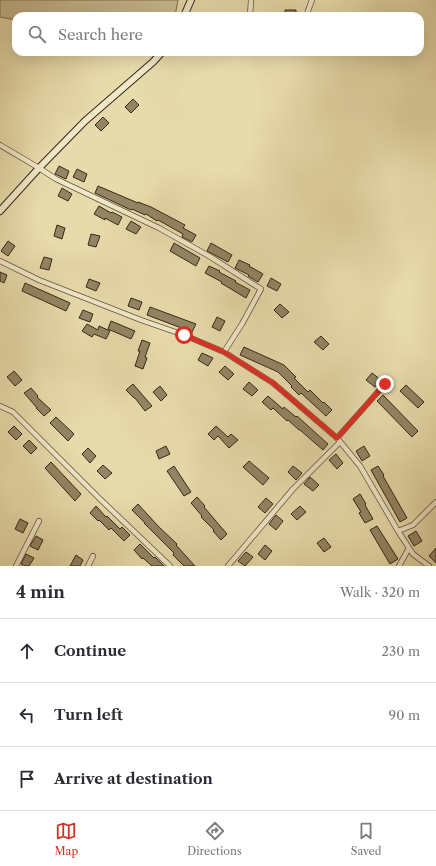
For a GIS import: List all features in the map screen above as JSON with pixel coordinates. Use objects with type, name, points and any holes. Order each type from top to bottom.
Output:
[{"type":"street","points":[[186,12],[191,0]]},
{"type":"street","points":[[250,12],[251,0]]},
{"type":"street","points":[[308,12],[312,0]]},
{"type":"street","points":[[0,211],[85,121],[158,56]]},
{"type":"street","points":[[0,145],[56,179],[159,228],[209,256],[261,289],[242,324],[224,352]]},
{"type":"street","points":[[0,261],[38,280],[184,335],[224,352],[273,383],[338,440],[360,466],[413,554],[429,566]]},
{"type":"street","points":[[228,566],[385,384]]},
{"type":"street","points":[[0,406],[13,412],[170,566]]},
{"type":"street","points":[[398,531],[413,525],[436,502]]},
{"type":"street","points":[[16,566],[39,521]]},
{"type":"street","points":[[399,566],[409,548]]},
{"type":"street","points":[[88,566],[93,556]]},
{"type":"shaded area","points":[[0,0],[178,0],[176,12],[12,12],[12,19],[0,17]]},
{"type":"building","points":[[285,10],[296,10],[296,12],[285,12]]},
{"type":"building","points":[[133,99],[139,105],[131,113],[125,107]]},
{"type":"building","points":[[103,117],[109,123],[101,131],[95,125]]},
{"type":"building","points":[[59,166],[69,171],[66,179],[55,174]]},
{"type":"building","points":[[77,169],[87,174],[84,182],[73,177]]},
{"type":"building","points":[[98,186],[151,207],[185,225],[183,228],[196,235],[192,242],[182,237],[183,234],[158,220],[157,221],[146,214],[145,215],[132,209],[131,210],[95,193]]},
{"type":"building","points":[[62,188],[72,194],[68,201],[58,196]]},
{"type":"building","points":[[99,206],[122,217],[118,225],[94,214]]},
{"type":"building","points":[[131,221],[141,227],[136,234],[126,229]]},
{"type":"building","points":[[57,225],[65,228],[62,239],[54,236]]},
{"type":"building","points":[[91,234],[100,236],[96,247],[88,245]]},
{"type":"building","points":[[8,241],[15,246],[8,256],[1,251]]},
{"type":"building","points":[[174,243],[200,258],[196,266],[170,251]]},
{"type":"building","points":[[211,243],[232,255],[228,262],[207,251]]},
{"type":"building","points":[[44,257],[52,259],[49,270],[40,268]]},
{"type":"building","points":[[239,260],[250,265],[249,266],[263,274],[258,282],[248,276],[249,275],[235,268]]},
{"type":"building","points":[[209,266],[220,271],[219,272],[250,290],[246,298],[205,273]]},
{"type":"building","points":[[0,272],[7,275],[4,283],[0,281]]},
{"type":"building","points":[[271,278],[281,284],[277,291],[267,286]]},
{"type":"building","points":[[89,279],[100,283],[96,291],[86,287]]},
{"type":"building","points":[[25,283],[70,303],[66,311],[22,291]]},
{"type":"building","points":[[131,298],[142,302],[139,310],[128,306]]},
{"type":"building","points":[[280,304],[289,312],[282,318],[274,310]]},
{"type":"building","points":[[150,307],[196,324],[192,332],[147,315]]},
{"type":"building","points":[[83,310],[93,314],[90,322],[79,318]]},
{"type":"building","points":[[217,317],[225,321],[220,331],[212,327]]},
{"type":"building","points":[[111,321],[135,331],[131,339],[108,329]]},
{"type":"building","points":[[87,324],[98,330],[99,326],[110,331],[106,339],[94,334],[92,337],[82,331]]},
{"type":"building","points":[[321,336],[329,344],[323,350],[314,342]]},
{"type":"building","points":[[142,340],[150,343],[143,369],[135,366]]},
{"type":"building","points":[[244,347],[284,365],[308,392],[310,390],[332,410],[326,416],[301,393],[299,395],[278,372],[240,355]]},
{"type":"building","points":[[202,353],[213,358],[208,366],[198,360]]},
{"type":"building","points":[[225,366],[234,374],[228,380],[219,372]]},
{"type":"building","points":[[14,371],[22,380],[15,386],[7,377]]},
{"type":"building","points":[[372,373],[381,380],[375,387],[366,380]]},
{"type":"building","points":[[249,382],[258,390],[252,396],[243,389]]},
{"type":"building","points":[[133,384],[152,406],[145,411],[135,398],[126,390]]},
{"type":"building","points":[[406,385],[424,402],[418,408],[400,391]]},
{"type":"building","points":[[160,386],[167,395],[161,401],[153,392]]},
{"type":"building","points":[[31,388],[38,396],[37,397],[51,410],[44,416],[24,393]]},
{"type":"building","points":[[383,395],[418,431],[412,437],[377,401]]},
{"type":"building","points":[[268,396],[283,409],[284,407],[296,417],[297,416],[328,444],[323,450],[273,408],[271,410],[262,402]]},
{"type":"building","points":[[56,417],[74,434],[68,441],[50,423]]},
{"type":"building","points":[[14,426],[22,434],[16,440],[8,432]]},
{"type":"building","points":[[216,426],[228,437],[231,434],[238,440],[229,448],[218,436],[214,440],[208,434]]},
{"type":"building","points":[[29,440],[37,448],[31,454],[23,446]]},
{"type":"building","points":[[166,446],[170,454],[159,459],[156,451]]},
{"type":"building","points":[[364,446],[370,456],[362,461],[356,451]]},
{"type":"building","points":[[88,448],[96,456],[90,463],[82,454]]},
{"type":"building","points":[[336,454],[343,463],[337,469],[329,460]]},
{"type":"building","points":[[249,461],[269,478],[263,485],[243,467]]},
{"type":"building","points":[[51,462],[81,494],[75,501],[45,468]]},
{"type":"building","points":[[103,465],[112,473],[105,479],[97,471]]},
{"type":"building","points":[[174,466],[191,492],[184,496],[167,471]]},
{"type":"building","points":[[293,466],[302,473],[296,480],[288,472]]},
{"type":"building","points":[[378,466],[407,518],[400,522],[371,470]]},
{"type":"building","points":[[310,477],[319,485],[313,491],[304,484]]},
{"type":"building","points":[[360,494],[373,519],[365,523],[359,513],[361,512],[353,499]]},
{"type":"building","points":[[197,497],[227,534],[221,540],[191,503]]},
{"type":"building","points":[[266,498],[273,504],[265,513],[258,507]]},
{"type":"building","points":[[138,504],[177,544],[176,545],[195,566],[184,566],[173,555],[174,553],[132,510]]},
{"type":"building","points":[[96,506],[120,529],[122,527],[130,535],[124,541],[111,528],[109,530],[90,513]]},
{"type":"building","points":[[300,506],[306,512],[297,520],[291,514]]},
{"type":"building","points":[[276,515],[283,521],[276,530],[269,524]]},
{"type":"building","points":[[20,519],[28,523],[23,533],[15,529]]},
{"type":"building","points":[[377,526],[398,559],[390,564],[370,530]]},
{"type":"building","points":[[416,531],[422,541],[414,546],[408,536]]},
{"type":"building","points":[[36,536],[43,540],[38,550],[30,546]]},
{"type":"building","points":[[324,538],[331,547],[324,552],[317,543]]},
{"type":"building","points":[[140,544],[164,566],[152,566],[143,558],[142,559],[134,550]]},
{"type":"building","points":[[265,545],[272,551],[265,560],[258,554]]},
{"type":"building","points":[[436,548],[436,563],[429,556]]},
{"type":"building","points":[[246,552],[253,557],[245,566],[238,561]]},
{"type":"building","points":[[26,554],[34,558],[29,566],[21,564]]},
{"type":"building","points":[[76,555],[83,560],[80,566],[70,566]]},
{"type":"route","points":[[184,335],[224,352],[273,383],[337,438],[385,384]]}]
